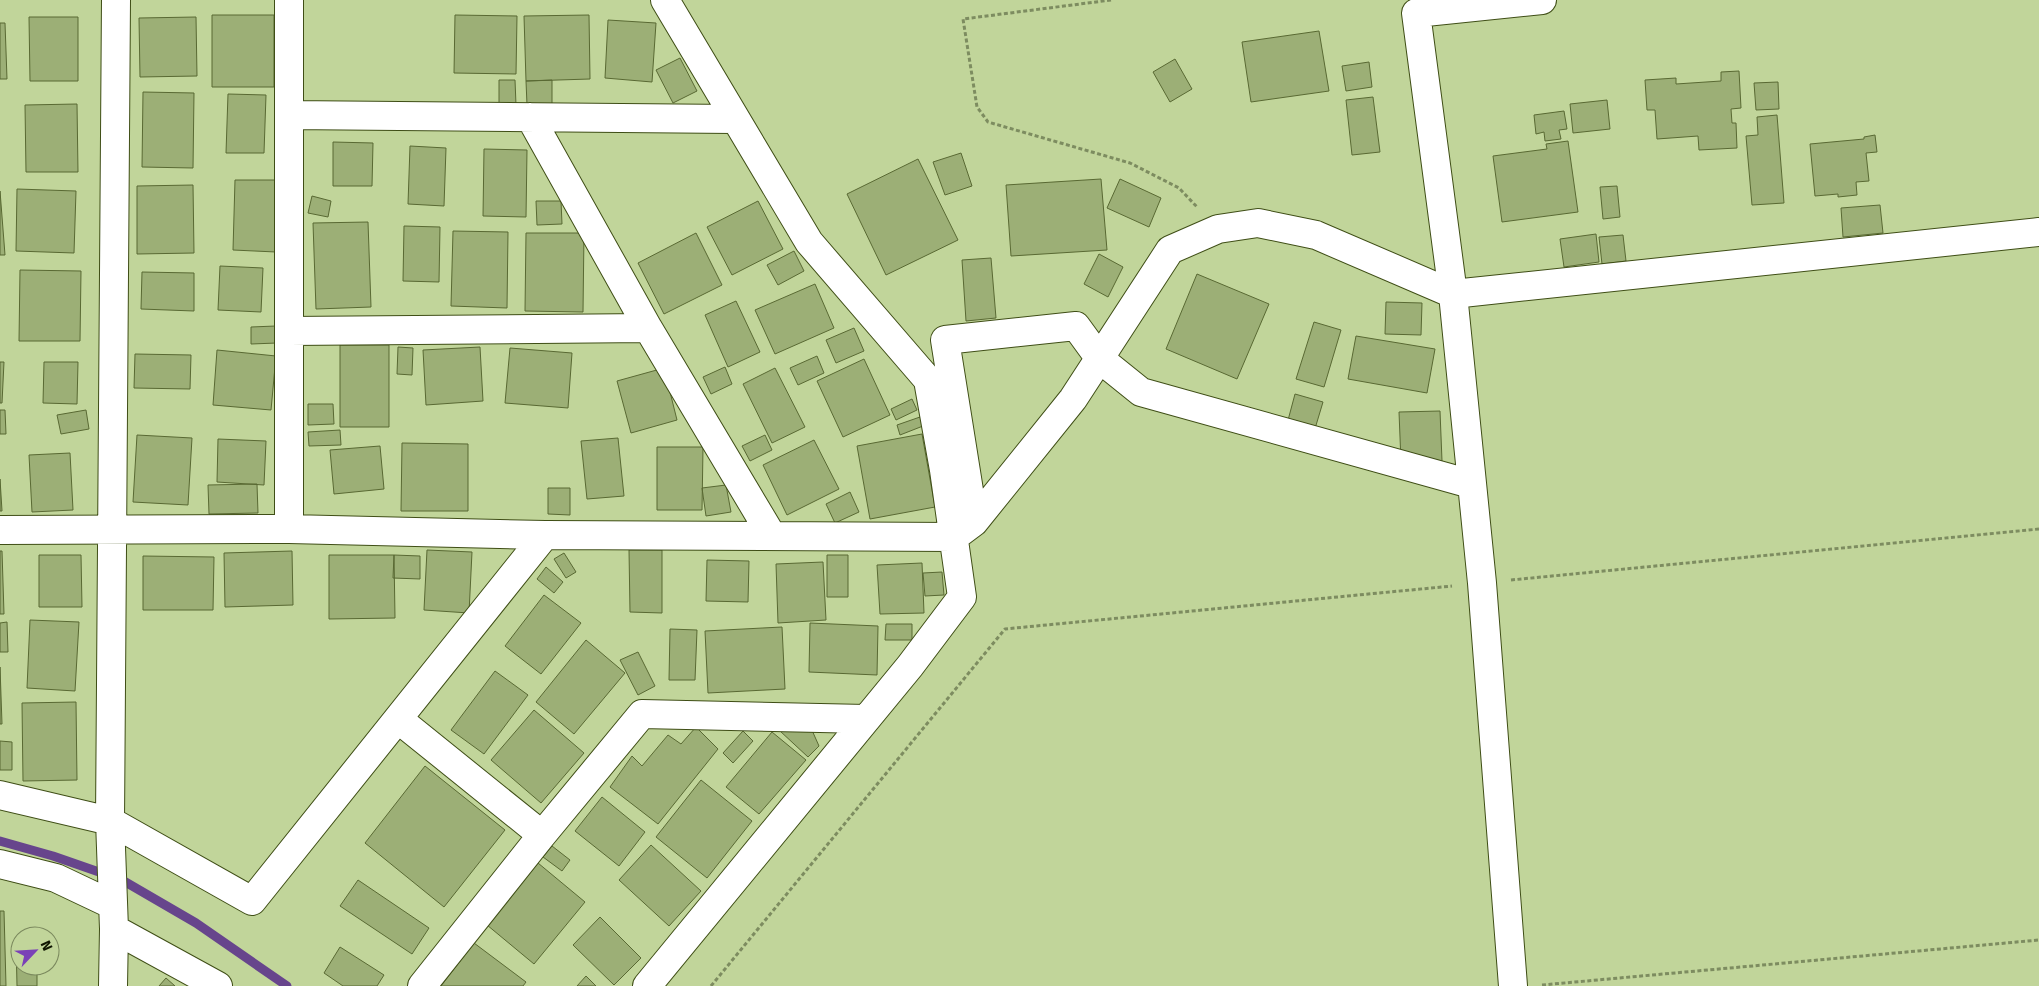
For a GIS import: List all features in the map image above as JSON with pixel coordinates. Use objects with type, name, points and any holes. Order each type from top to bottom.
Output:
[{"type":"street","points":[[113,986],[110,821],[116,0]]},
{"type":"street","points":[[289,0],[289,529]]},
{"type":"street","points":[[665,0],[808,242],[928,380],[944,470],[964,529]]},
{"type":"street","points":[[1513,986],[1482,583],[1453,294],[1416,13],[1542,0]]},
{"type":"street","points":[[290,115],[734,119]]},
{"type":"street","points":[[530,117],[648,328],[772,536]]},
{"type":"street","points":[[0,530],[289,529],[544,536],[772,536],[964,529],[1073,399],[1170,250],[1218,229],[1258,223],[1316,234],[1453,294],[2039,232]]},
{"type":"street","points":[[647,986],[910,666],[962,597],[964,529],[944,340],[1076,326],[1100,359],[1140,392],[1471,484]]},
{"type":"street","points":[[289,331],[648,328]]},
{"type":"street","points":[[0,795],[110,821],[252,902],[544,536]]},
{"type":"street","points":[[422,986],[542,835],[642,714],[866,720]]},
{"type":"street","points":[[398,719],[542,835]]},
{"type":"street","points":[[0,864],[56,878],[218,986]]},
{"type":"path","points":[[1111,0],[963,19],[977,107],[988,122],[1130,163],[1179,188],[1218,229]]},
{"type":"path","points":[[711,986],[1005,629],[2039,529]]},
{"type":"path","points":[[1536,986],[2039,940]]},
{"type":"building","points":[[212,15],[274,15],[274,87],[212,87]]},
{"type":"building","points":[[455,15],[517,16],[516,74],[454,73]]},
{"type":"building","points":[[589,15],[590,79],[526,81],[524,16]]},
{"type":"building","points":[[29,17],[78,17],[78,81],[30,81]]},
{"type":"building","points":[[196,17],[197,76],[140,77],[139,18]]},
{"type":"building","points":[[608,20],[656,23],[652,82],[605,78]]},
{"type":"building","points":[[0,23],[5,23],[7,79],[0,79]]},
{"type":"building","points":[[1319,31],[1329,91],[1251,102],[1242,42]]},
{"type":"building","points":[[680,58],[697,91],[673,103],[656,70]]},
{"type":"building","points":[[1175,59],[1192,89],[1170,102],[1153,72]]},
{"type":"building","points":[[1369,62],[1372,87],[1346,91],[1342,66]]},
{"type":"building","points":[[1739,71],[1741,108],[1731,109],[1732,123],[1736,123],[1737,148],[1699,150],[1698,136],[1657,139],[1655,110],[1647,110],[1645,80],[1676,78],[1676,84],[1721,81],[1721,72]]},
{"type":"building","points":[[499,80],[515,80],[516,105],[499,105]]},
{"type":"building","points":[[552,80],[552,105],[527,105],[526,81]]},
{"type":"building","points":[[1778,82],[1779,109],[1756,110],[1754,83]]},
{"type":"building","points":[[143,92],[194,93],[193,168],[142,167]]},
{"type":"building","points":[[228,94],[266,95],[264,153],[226,153]]},
{"type":"building","points":[[1373,97],[1380,152],[1352,155],[1346,100]]},
{"type":"building","points":[[1607,100],[1610,129],[1573,133],[1570,104]]},
{"type":"building","points":[[77,104],[78,172],[26,172],[25,105]]},
{"type":"building","points":[[1564,111],[1567,129],[1559,130],[1561,139],[1545,141],[1544,132],[1536,134],[1534,115]]},
{"type":"building","points":[[1777,115],[1784,203],[1752,205],[1746,136],[1758,135],[1757,117]]},
{"type":"building","points":[[1875,135],[1877,152],[1866,153],[1869,181],[1856,182],[1857,195],[1838,197],[1838,194],[1815,196],[1810,144],[1864,139],[1864,137]]},
{"type":"building","points":[[1568,141],[1578,212],[1502,222],[1493,156],[1547,149],[1546,144]]},
{"type":"building","points":[[333,142],[373,143],[372,186],[333,186]]},
{"type":"building","points":[[410,146],[446,148],[444,206],[408,204]]},
{"type":"building","points":[[484,149],[527,150],[526,217],[483,216]]},
{"type":"building","points":[[961,153],[972,186],[945,195],[933,162]]},
{"type":"building","points":[[918,159],[958,240],[886,275],[847,194]]},
{"type":"building","points":[[1101,179],[1107,250],[1011,256],[1006,185]]},
{"type":"building","points":[[1120,179],[1161,198],[1149,227],[1107,208]]},
{"type":"building","points":[[235,180],[277,180],[276,252],[233,250]]},
{"type":"building","points":[[193,185],[194,253],[137,254],[137,186]]},
{"type":"building","points":[[1617,186],[1620,217],[1603,219],[1600,187]]},
{"type":"building","points":[[17,189],[76,191],[74,253],[16,251]]},
{"type":"building","points":[[0,191],[5,255],[0,255]]},
{"type":"building","points":[[312,196],[331,201],[328,217],[308,213]]},
{"type":"building","points":[[536,201],[561,201],[562,224],[537,225]]},
{"type":"building","points":[[758,201],[783,249],[732,275],[707,227]]},
{"type":"building","points":[[1880,205],[1883,233],[1843,237],[1841,208]]},
{"type":"building","points":[[368,222],[371,307],[316,309],[313,223]]},
{"type":"building","points":[[404,226],[440,227],[439,282],[403,281]]},
{"type":"building","points":[[453,231],[508,232],[507,308],[451,306]]},
{"type":"building","points":[[526,233],[584,233],[583,312],[525,311]]},
{"type":"building","points":[[696,233],[722,285],[664,314],[638,263]]},
{"type":"building","points":[[1596,234],[1599,262],[1564,267],[1560,239]]},
{"type":"building","points":[[1623,235],[1626,261],[1602,264],[1599,237]]},
{"type":"building","points":[[794,251],[804,271],[778,285],[767,265]]},
{"type":"building","points":[[1099,254],[1123,267],[1108,297],[1084,284]]},
{"type":"building","points":[[991,258],[996,318],[966,321],[962,260]]},
{"type":"building","points":[[220,266],[263,268],[261,312],[218,310]]},
{"type":"building","points":[[20,270],[81,271],[80,341],[19,341]]},
{"type":"building","points":[[142,272],[194,273],[194,311],[141,309]]},
{"type":"building","points":[[1197,274],[1269,304],[1237,379],[1166,349]]},
{"type":"building","points":[[815,284],[834,328],[775,354],[755,310]]},
{"type":"building","points":[[736,301],[760,352],[728,367],[705,315]]},
{"type":"building","points":[[1386,302],[1422,303],[1421,335],[1385,334]]},
{"type":"building","points":[[1314,322],[1341,330],[1324,387],[1296,379]]},
{"type":"building","points":[[276,326],[277,343],[251,344],[251,327]]},
{"type":"building","points":[[854,328],[864,351],[836,363],[826,340]]},
{"type":"building","points":[[1356,336],[1435,349],[1427,393],[1348,379]]},
{"type":"building","points":[[340,345],[389,345],[389,427],[340,427]]},
{"type":"building","points":[[398,347],[413,348],[412,375],[397,374]]},
{"type":"building","points":[[480,347],[483,401],[426,405],[423,350]]},
{"type":"building","points":[[510,348],[572,353],[568,408],[505,403]]},
{"type":"building","points":[[217,350],[276,356],[271,410],[213,405]]},
{"type":"building","points":[[135,354],[191,355],[190,389],[134,388]]},
{"type":"building","points":[[817,356],[824,373],[798,385],[790,368]]},
{"type":"building","points":[[864,359],[890,415],[843,437],[817,381]]},
{"type":"building","points":[[0,362],[4,362],[2,403],[0,403]]},
{"type":"building","points":[[44,362],[78,362],[77,404],[43,403]]},
{"type":"building","points":[[725,367],[732,384],[711,394],[703,377]]},
{"type":"building","points":[[664,368],[677,420],[631,433],[617,381]]},
{"type":"building","points":[[775,368],[805,427],[772,443],[743,384]]},
{"type":"building","points":[[1295,394],[1323,402],[1314,432],[1287,424]]},
{"type":"building","points":[[912,399],[917,410],[896,420],[891,409]]},
{"type":"building","points":[[308,404],[333,404],[334,424],[308,425]]},
{"type":"building","points":[[0,410],[5,410],[6,434],[0,434]]},
{"type":"building","points":[[86,410],[89,429],[61,434],[57,415]]},
{"type":"building","points":[[1440,411],[1442,461],[1401,462],[1399,412]]},
{"type":"building","points":[[920,417],[923,426],[900,435],[897,425]]},
{"type":"building","points":[[340,430],[341,445],[309,446],[308,432]]},
{"type":"building","points":[[922,434],[935,507],[870,519],[857,446]]},
{"type":"building","points":[[137,435],[192,438],[188,505],[133,502]]},
{"type":"building","points":[[765,435],[772,450],[750,461],[742,446]]},
{"type":"building","points":[[618,438],[624,496],[587,499],[581,441]]},
{"type":"building","points":[[218,439],[266,441],[264,485],[217,482]]},
{"type":"building","points":[[814,440],[839,489],[787,515],[763,465]]},
{"type":"building","points":[[402,443],[468,444],[468,511],[401,511]]},
{"type":"building","points":[[380,446],[384,489],[334,494],[330,450]]},
{"type":"building","points":[[657,447],[703,447],[702,510],[657,510]]},
{"type":"building","points":[[70,453],[73,510],[32,512],[29,455]]},
{"type":"building","points":[[0,479],[2,511],[0,511]]},
{"type":"building","points":[[257,484],[258,513],[209,514],[208,485]]},
{"type":"building","points":[[726,485],[731,512],[706,516],[702,488]]},
{"type":"building","points":[[548,488],[570,488],[570,515],[548,514]]},
{"type":"building","points":[[850,492],[859,512],[835,523],[826,504]]},
{"type":"building","points":[[427,550],[472,552],[469,613],[424,610]]},
{"type":"building","points":[[629,550],[662,550],[662,613],[630,612]]},
{"type":"building","points":[[0,551],[2,551],[4,614],[0,614]]},
{"type":"building","points":[[292,551],[293,605],[225,607],[224,553]]},
{"type":"building","points":[[564,553],[576,572],[566,578],[554,559]]},
{"type":"building","points":[[39,555],[81,555],[82,607],[39,607]]},
{"type":"building","points":[[329,555],[394,555],[395,618],[329,619]]},
{"type":"building","points":[[394,555],[420,556],[420,579],[393,578]]},
{"type":"building","points":[[827,555],[848,555],[848,597],[827,597]]},
{"type":"building","points":[[143,556],[214,557],[213,610],[143,610]]},
{"type":"building","points":[[707,560],[749,561],[748,602],[706,601]]},
{"type":"building","points":[[823,562],[826,620],[778,623],[776,564]]},
{"type":"building","points":[[922,563],[924,613],[880,614],[877,565]]},
{"type":"building","points":[[546,567],[563,582],[554,593],[537,579]]},
{"type":"building","points":[[942,572],[944,595],[925,596],[923,573]]},
{"type":"building","points":[[544,595],[581,623],[541,674],[505,646]]},
{"type":"building","points":[[30,620],[79,622],[75,691],[27,688]]},
{"type":"building","points":[[7,622],[8,652],[0,652],[0,623]]},
{"type":"building","points":[[810,623],[878,626],[877,675],[809,672]]},
{"type":"building","points":[[886,624],[912,624],[912,640],[885,640]]},
{"type":"building","points":[[782,627],[785,689],[708,693],[705,631]]},
{"type":"building","points":[[670,629],[697,630],[695,680],[669,680]]},
{"type":"building","points":[[586,640],[625,673],[574,734],[536,702]]},
{"type":"building","points":[[638,652],[655,686],[638,695],[620,660]]},
{"type":"building","points":[[0,667],[2,724],[0,724]]},
{"type":"building","points":[[495,671],[528,695],[484,754],[451,730]]},
{"type":"building","points":[[76,702],[77,780],[23,781],[22,703]]},
{"type":"building","points":[[534,710],[584,753],[541,803],[491,760]]},
{"type":"building","points":[[696,727],[718,749],[658,824],[610,787],[632,756],[642,766],[668,735],[681,744]]},
{"type":"building","points":[[811,728],[819,746],[808,757],[780,731]]},
{"type":"building","points":[[743,731],[753,741],[733,763],[723,753]]},
{"type":"building","points":[[772,732],[806,760],[759,814],[726,787]]},
{"type":"building","points":[[0,741],[12,742],[12,770],[0,770]]},
{"type":"building","points":[[425,766],[505,830],[444,907],[365,843]]},
{"type":"building","points":[[701,780],[752,821],[707,878],[656,837]]},
{"type":"building","points":[[602,797],[645,832],[619,866],[575,831]]},
{"type":"building","points":[[651,845],[701,891],[669,926],[619,880]]},
{"type":"building","points":[[552,846],[570,860],[562,871],[543,857]]},
{"type":"building","points":[[538,863],[585,902],[534,964],[487,925]]},
{"type":"building","points":[[358,880],[429,928],[412,954],[340,906]]},
{"type":"building","points":[[0,911],[4,911],[6,986],[0,986]]},
{"type":"building","points":[[600,917],[641,958],[614,985],[573,945]]},
{"type":"building","points":[[474,943],[526,982],[523,986],[441,986]]},
{"type":"building","points":[[340,947],[384,975],[377,986],[343,986],[324,973]]},
{"type":"building","points":[[17,976],[37,976],[37,986],[17,986]]},
{"type":"building","points":[[586,976],[596,986],[577,986]]},
{"type":"building","points":[[166,978],[175,986],[159,986]]},
{"type":"waterway","points":[[0,841],[53,856],[122,880],[196,923],[287,986]]}]
